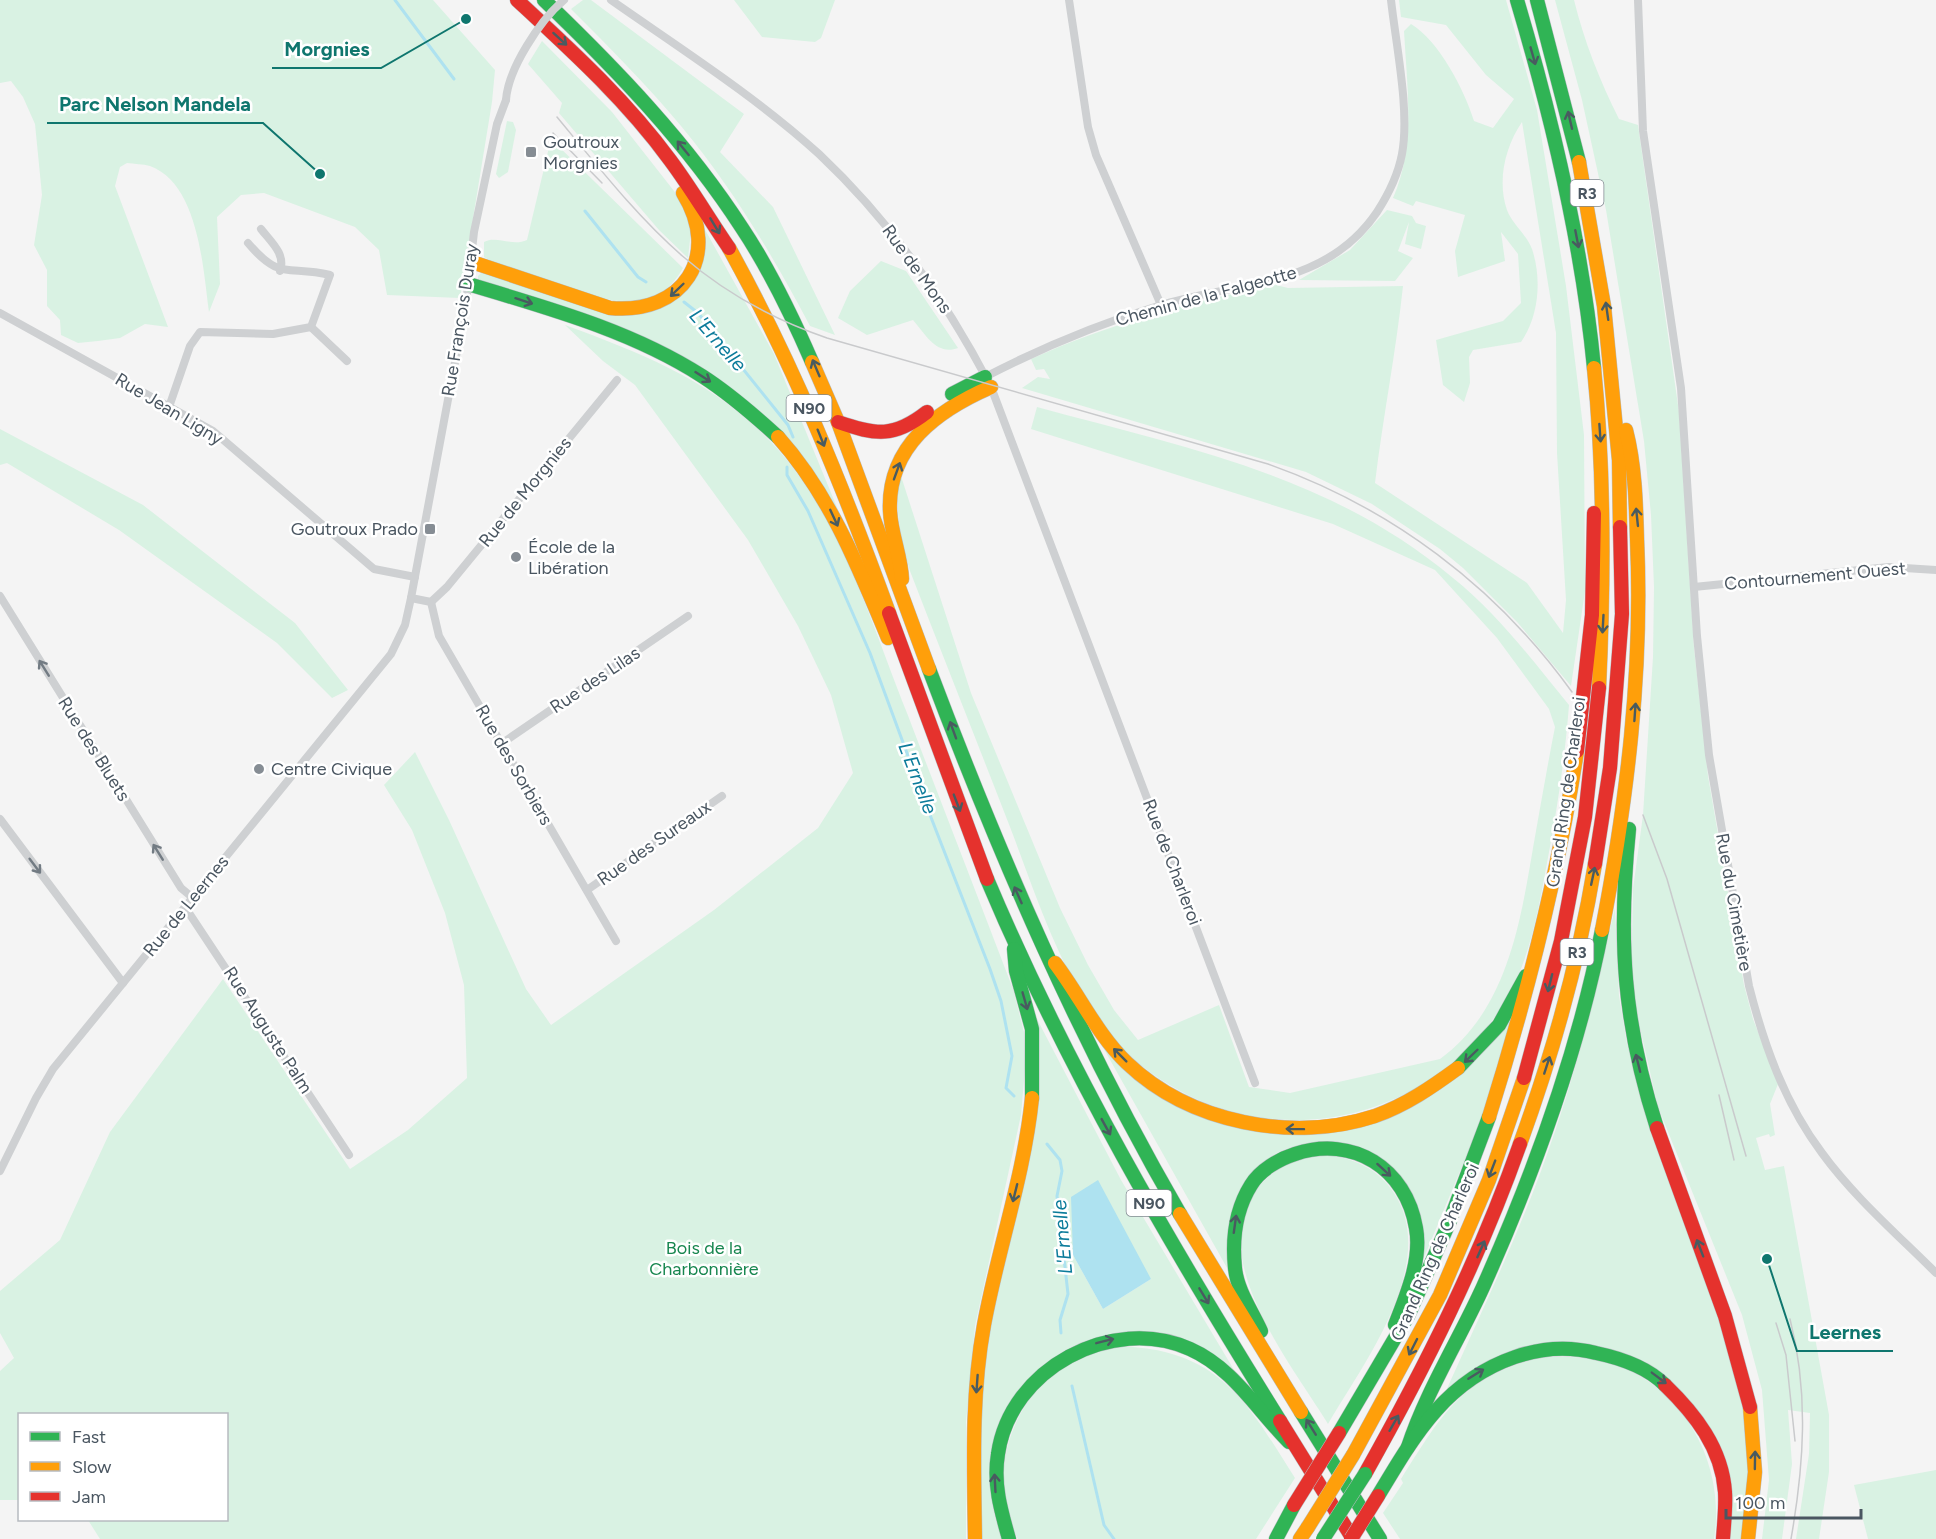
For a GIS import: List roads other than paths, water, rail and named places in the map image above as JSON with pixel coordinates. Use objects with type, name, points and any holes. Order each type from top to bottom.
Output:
[{"type":"highway","name":"N90","points":[[517,0],[624,104],[670,161],[708,216],[748,281],[791,365],[1014,944],[1055,1030],[1124,1160],[1352,1539]]},
{"type":"highway","name":"N90","points":[[544,0],[637,93],[726,205],[772,280],[811,356],[838,422],[1000,851],[1042,948],[1122,1109],[1182,1216],[1380,1539]]},
{"type":"highway","name":"Grand Ring de Charleroi","points":[[1304,1533],[1398,1378],[1440,1295],[1476,1211],[1536,1041],[1579,851],[1600,684],[1604,610],[1602,461],[1589,318],[1578,247],[1546,102],[1517,0]]},
{"type":"highway","name":"Grand Ring de Charleroi","points":[[1323,1539],[1365,1474],[1414,1387],[1452,1314],[1494,1219],[1547,1065],[1577,953],[1596,863],[1610,772],[1619,674],[1623,536],[1616,390],[1608,316],[1582,169],[1537,0]]},
{"type":"highway","points":[[472,262],[610,308],[632,310],[654,307],[665,301],[687,279],[699,252],[700,240],[695,217],[678,185],[670,161]]},
{"type":"highway","points":[[468,284],[596,325],[664,354],[732,396],[760,419],[810,477],[828,506],[893,651],[908,673]]},
{"type":"highway","points":[[838,422],[867,432],[887,435],[906,429],[937,404],[988,382]]},
{"type":"highway","points":[[901,590],[902,566],[890,509],[892,483],[899,464],[922,426],[959,399],[988,382]]},
{"type":"highway","points":[[1352,1539],[1408,1447],[1493,1268],[1544,1137],[1571,1054],[1595,963],[1606,915],[1631,770],[1638,669],[1638,529],[1629,438],[1616,390]]},
{"type":"highway","points":[[1276,1539],[1286,1518],[1339,1433],[1386,1350],[1407,1319],[1458,1202],[1489,1121],[1524,1007],[1550,898],[1578,736],[1593,606],[1594,487],[1602,461]]},
{"type":"highway","points":[[1631,770],[1633,797],[1622,907],[1625,998],[1635,1051],[1652,1114],[1727,1320],[1742,1371],[1755,1449],[1753,1510],[1748,1539]]},
{"type":"highway","points":[[975,1539],[975,1424],[983,1329],[1025,1151],[1034,1069],[1033,1040],[1027,1006],[1013,964],[1014,944]]},
{"type":"highway","points":[[1042,948],[1066,978],[1100,1033],[1144,1077],[1191,1106],[1219,1116],[1246,1124],[1305,1129],[1334,1126],[1395,1109],[1424,1094],[1451,1075],[1495,1030],[1536,955]]},
{"type":"highway","points":[[1270,1360],[1262,1333],[1235,1269],[1234,1220],[1245,1193],[1256,1177],[1296,1151],[1316,1147],[1342,1149],[1380,1164],[1395,1180],[1408,1200],[1416,1226],[1416,1252],[1410,1284],[1386,1350]]},
{"type":"highway","points":[[1009,1539],[997,1500],[994,1476],[1005,1423],[1030,1384],[1067,1355],[1088,1346],[1112,1339],[1138,1337],[1188,1348],[1210,1359],[1232,1376],[1273,1428],[1300,1453]]},
{"type":"highway","points":[[1408,1447],[1454,1391],[1490,1365],[1545,1349],[1578,1349],[1622,1357],[1652,1372],[1677,1392],[1701,1420],[1715,1451],[1723,1479],[1726,1510],[1723,1539]]},
{"type":"highway","points":[[1267,1539],[1286,1518]]},
{"type":"street","name":"Rue François Duray","points":[[391,654],[405,625],[411,598],[472,262],[474,232],[497,124],[510,82],[532,39],[545,19],[564,0]]},
{"type":"street","name":"Rue de Mons","points":[[611,0],[745,94],[817,153],[859,194],[906,249],[950,315],[988,382],[1087,641]]},
{"type":"street","points":[[1069,0],[1078,71],[1094,146],[1161,305]]},
{"type":"street","name":"Chemin de la Falgeotte","points":[[988,382],[1052,344],[1161,305],[1286,278],[1330,260],[1350,244],[1368,224],[1391,188],[1402,154],[1404,122],[1391,0]]},
{"type":"street","name":"Rue du Cimetière","points":[[1638,0],[1643,131],[1674,329],[1688,469],[1694,587],[1708,744],[1749,986],[1766,1046],[1795,1110],[1822,1154],[1936,1273]]},
{"type":"street","points":[[261,229],[279,252],[282,264],[280,271]]},
{"type":"street","points":[[248,243],[265,263],[280,271],[305,270],[330,275],[311,327]]},
{"type":"street","name":"Rue Jean Ligny","points":[[0,313],[213,431],[374,569],[415,577]]},
{"type":"street","points":[[311,327],[347,361]]},
{"type":"street","points":[[169,407],[190,346],[200,332],[273,334],[311,327]]},
{"type":"street","name":"Rue de Morgnies","points":[[431,602],[447,587],[617,380]]},
{"type":"street","name":"Contournement Ouest","points":[[1694,587],[1889,567],[1936,570]]},
{"type":"street","name":"Rue des Bluets","points":[[0,596],[181,888],[193,898]]},
{"type":"street","points":[[411,598],[431,602]]},
{"type":"street","name":"Rue des Sorbiers","points":[[431,602],[439,636],[616,941]]},
{"type":"street","name":"Rue des Lilas","points":[[501,744],[688,616]]},
{"type":"street","name":"Rue de Charleroi","points":[[1087,641],[1255,1083]]},
{"type":"street","name":"Rue de Leernes","points":[[0,1171],[53,1069],[391,654]]},
{"type":"street","name":"Rue des Sureaux","points":[[587,890],[722,796]]},
{"type":"street","points":[[0,819],[123,983]]},
{"type":"street","name":"Rue Auguste Palm","points":[[185,907],[349,1155]]},
{"type":"water","points":[[1098,1180],[1151,1279],[1103,1309],[1073,1255],[1071,1197]]},
{"type":"waterway","name":"L'Ernelle","points":[[395,0],[454,79]]},
{"type":"waterway","name":"L'Ernelle","points":[[585,211],[638,277],[646,282]]},
{"type":"waterway","name":"L'Ernelle","points":[[684,302],[698,313],[788,425],[793,437]]},
{"type":"waterway","name":"L'Ernelle","points":[[787,467],[787,475],[808,511],[870,653],[990,969],[1001,1001],[1012,1056],[1006,1088],[1014,1096]]},
{"type":"waterway","name":"L'Ernelle","points":[[1047,1144],[1060,1160],[1062,1171],[1057,1196],[1068,1294],[1060,1320],[1061,1333]]},
{"type":"waterway","name":"L'Ernelle","points":[[1072,1386],[1104,1525],[1114,1539]]},
{"type":"tram line","points":[[557,117],[645,220],[706,275],[742,299],[781,320],[827,338],[1268,464],[1313,482],[1398,527],[1437,554],[1510,618],[1572,692]]},
{"type":"tram line","points":[[553,133],[602,183]]},
{"type":"tram line","points":[[1643,815],[1667,879],[1746,1156]]},
{"type":"tram line","points":[[1719,1095],[1734,1160]]},
{"type":"tram line","points":[[1790,1319],[1800,1374],[1802,1402],[1799,1484],[1791,1539]]},
{"type":"tram line","points":[[1776,1323],[1786,1355],[1795,1441]]},
{"type":"place","name":"Morgnies","points":[[466,19]]},
{"type":"place","name":"Goutroux Morgnies","points":[[531,152]]},
{"type":"place","name":"Parc Nelson Mandela","points":[[320,174]]},
{"type":"place","name":"Goutroux Prado","points":[[430,529]]},
{"type":"place","name":"École de la Libération","points":[[516,557]]},
{"type":"place","name":"Centre Civique","points":[[259,769]]},
{"type":"place","name":"Leernes","points":[[1767,1259]]},
{"type":"park label","name":"Bois de la Charbonnière","points":[[704,1258]]}]
